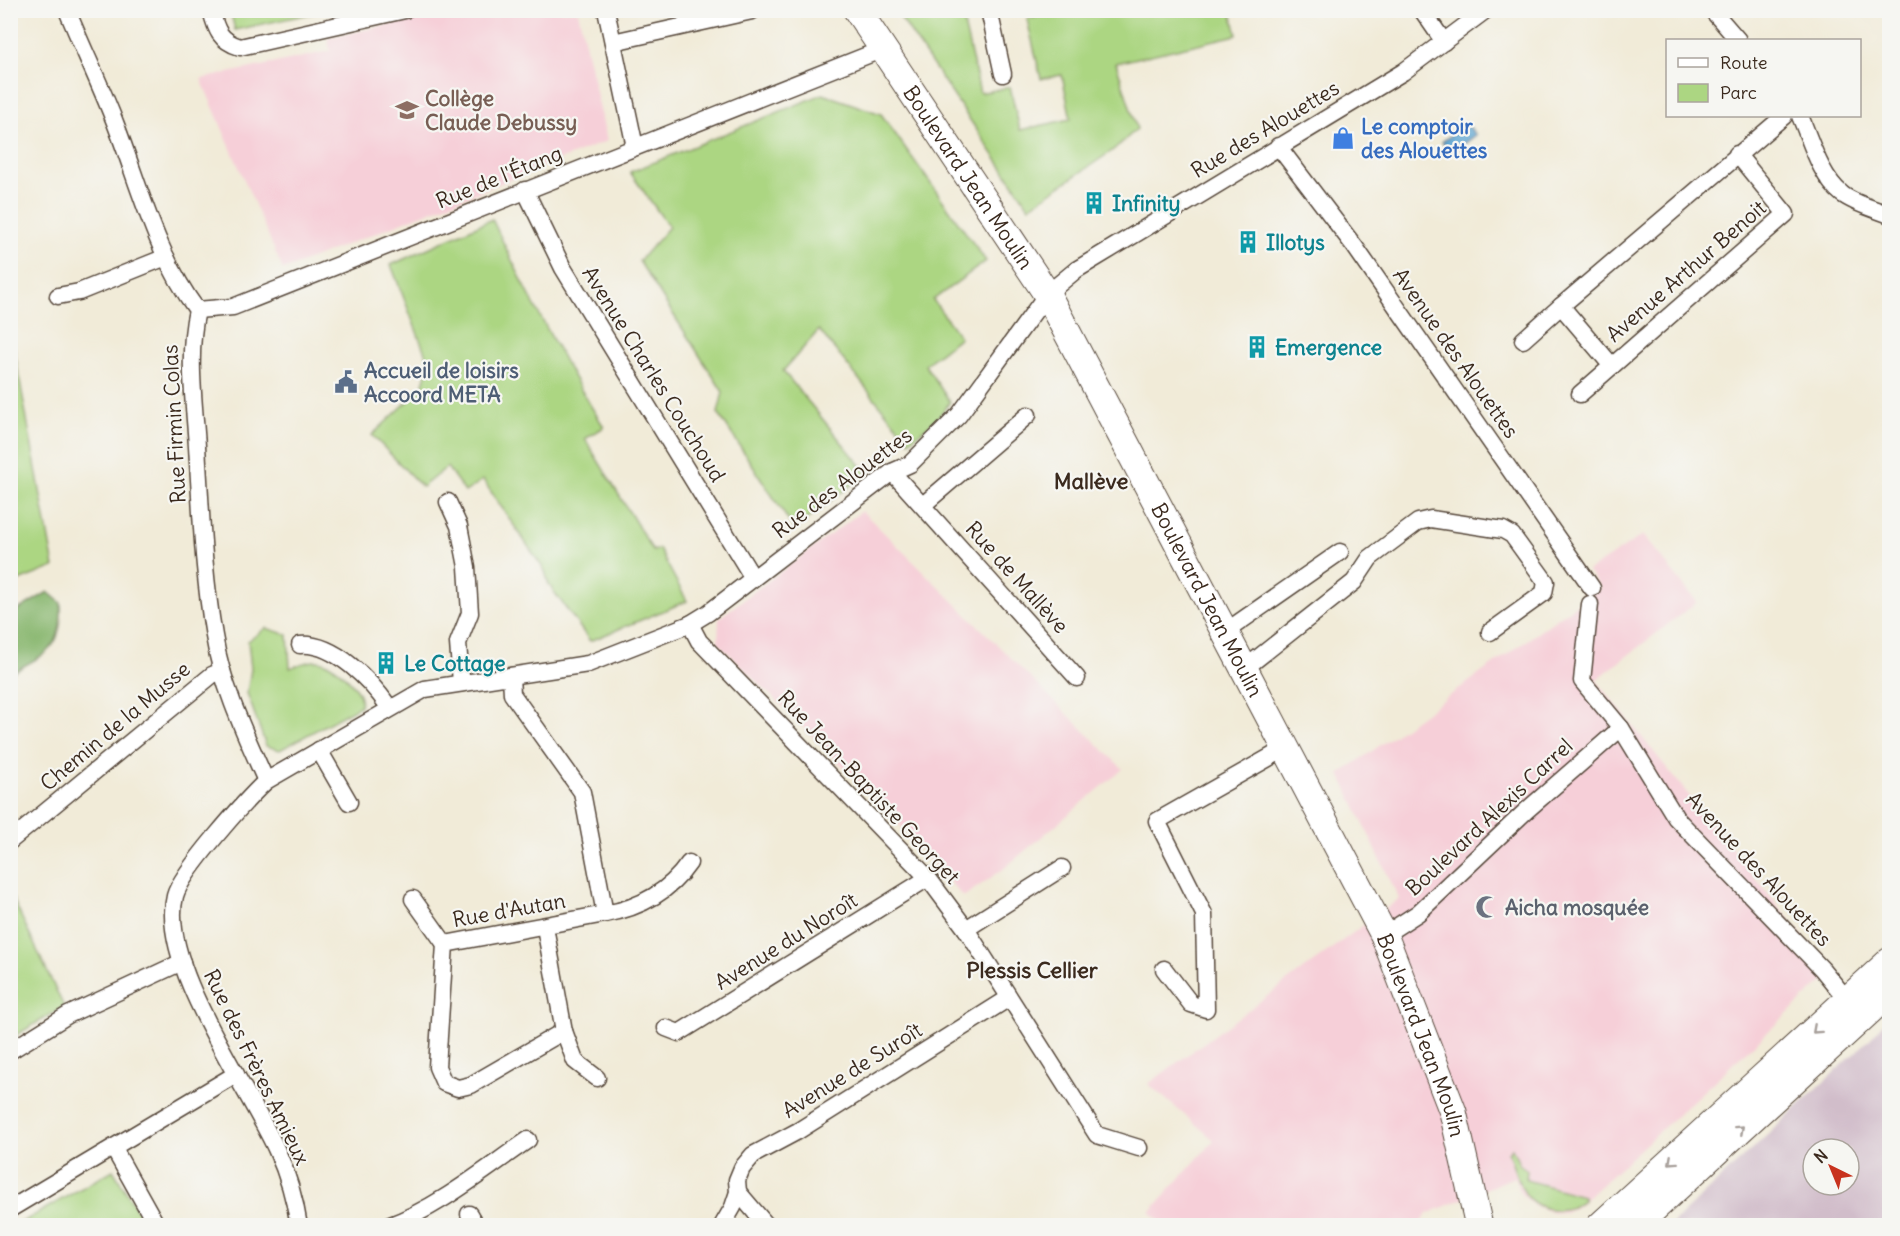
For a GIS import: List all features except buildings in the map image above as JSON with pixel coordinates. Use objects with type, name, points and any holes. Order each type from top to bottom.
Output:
[{"type":"main road","name":"Boulevard Jean Moulin","points":[[857,10],[1047,294],[1384,935],[1453,1113],[1479,1226]]},
{"type":"main road","points":[[1600,1226],[1890,961]]},
{"type":"main road","points":[[1635,1226],[1890,992]]},
{"type":"street","points":[[67,10],[115,123],[166,257],[180,287],[197,310]]},
{"type":"street","points":[[211,10],[216,32],[226,43],[240,47],[405,10]]},
{"type":"street","points":[[606,10],[635,147]]},
{"type":"street","points":[[989,10],[1003,74]]},
{"type":"street","points":[[1422,10],[1444,42]]},
{"type":"street","name":"Rue des Alouettes","points":[[266,781],[389,707],[425,689],[588,664],[690,624],[891,472],[910,464],[959,415],[1047,294],[1076,270],[1403,72],[1486,10]]},
{"type":"street","points":[[1712,10],[1737,39]]},
{"type":"street","points":[[612,42],[752,11]]},
{"type":"street","name":"Rue de l'Étang","points":[[197,310],[232,307],[883,49]]},
{"type":"street","points":[[1523,340],[1783,117]]},
{"type":"street","points":[[1800,117],[1824,170],[1843,195],[1890,215]]},
{"type":"street","name":"Avenue des Alouettes","points":[[1278,146],[1355,247],[1591,596],[1582,681],[1621,728],[1676,818],[1822,969],[1848,1001]]},
{"type":"street","name":"Avenue Arthur Benoit","points":[[1580,394],[1786,214],[1737,154]]},
{"type":"street","name":"Avenue Charles Couchoud","points":[[525,190],[563,268],[753,578]]},
{"type":"street","points":[[58,296],[79,292],[166,257]]},
{"type":"street","name":"Avenue Arthur Benoit","points":[[1561,306],[1612,366]]},
{"type":"street","name":"Rue Firmin Colas","points":[[197,310],[191,335],[203,537],[214,637],[222,671],[266,781]]},
{"type":"street","points":[[923,505],[1028,415]]},
{"type":"street","name":"Rue de Mallève","points":[[891,472],[1077,678]]},
{"type":"street","points":[[448,502],[459,526],[467,567],[470,613],[458,643],[461,682]]},
{"type":"street","points":[[1244,669],[1354,582],[1370,558],[1418,522],[1431,519],[1503,530],[1512,536],[1546,582],[1544,593],[1490,632]]},
{"type":"street","points":[[1225,632],[1340,552]]},
{"type":"street","name":"Rue Jean-Baptiste Georget","points":[[690,624],[699,641],[928,878],[966,929],[1096,1134],[1139,1148]]},
{"type":"street","points":[[300,645],[322,648],[338,657],[375,690],[389,707]]},
{"type":"street","name":"Chemin de la Musse","points":[[10,841],[212,675],[222,671]]},
{"type":"street","points":[[511,676],[512,694],[582,792],[604,914]]},
{"type":"street","name":"Boulevard Alexis Carrel","points":[[1384,935],[1418,913],[1527,810],[1621,728]]},
{"type":"street","points":[[1164,969],[1191,1005],[1206,1009],[1204,914],[1156,821],[1286,748]]},
{"type":"street","points":[[319,750],[349,802]]},
{"type":"street","name":"Rue des Frères Amieux","points":[[266,781],[234,816],[190,871],[176,895],[174,923],[191,991],[278,1151],[295,1203],[299,1226]]},
{"type":"street","name":"Rue d'Autan","points":[[564,1031],[471,1085],[458,1088],[444,1083],[437,1067],[446,944],[631,909],[676,882],[689,863]]},
{"type":"street","points":[[966,929],[1062,868]]},
{"type":"street","name":"Avenue du Noroît","points":[[666,1028],[679,1033],[928,878]]},
{"type":"street","points":[[413,899],[446,944]]},
{"type":"street","points":[[545,927],[564,1031],[575,1061],[597,1078]]},
{"type":"street","points":[[10,1051],[68,1015],[182,962]]},
{"type":"street","name":"Avenue de Suroît","points":[[722,1226],[733,1207],[738,1192],[737,1180],[742,1168],[753,1155],[798,1131],[1009,998]]},
{"type":"street","points":[[10,1209],[237,1074]]},
{"type":"street","points":[[388,1226],[411,1216],[470,1180],[528,1140]]},
{"type":"street","points":[[114,1149],[157,1226]]},
{"type":"street","points":[[738,1192],[767,1226]]},
{"type":"shaded area","name":"Collège Claude Debussy","points":[[451,11],[578,11],[607,141],[283,270],[201,79],[330,51],[328,38]]},
{"type":"shaded area","points":[[862,511],[1123,769],[1002,870],[963,897],[885,808],[718,643],[719,618]]},
{"type":"shaded area","points":[[1643,535],[1697,602],[1596,680],[1832,973],[1578,1206],[1565,1212],[1552,1213],[1534,1205],[1522,1195],[1514,1177],[1427,1214],[1419,1225],[1164,1225],[1150,1212],[1214,1140],[1148,1084],[1399,899],[1340,774],[1600,588],[1588,571]]},
{"type":"shaded area","points":[[1889,1017],[1889,1225],[1671,1225],[1871,1038]]},
{"type":"green space","points":[[230,10],[324,10],[324,11],[235,30]]},
{"type":"green space","points":[[896,11],[961,11],[980,93],[1010,87],[1020,130],[1071,119],[1062,75],[1041,79],[1027,19],[1067,11],[1231,11],[1237,35],[1116,63],[1137,129],[1112,151],[1029,207]]},
{"type":"green space","points":[[823,94],[881,114],[986,261],[933,300],[960,337],[925,365],[950,402],[937,419],[909,441],[819,330],[783,371],[867,473],[794,529],[718,413],[723,392],[639,261],[669,227],[630,172]]},
{"type":"green space","points":[[492,219],[545,325],[604,427],[585,439],[653,551],[659,549],[687,601],[590,641],[549,585],[545,571],[483,480],[465,492],[447,467],[422,487],[372,435],[422,388],[429,363],[391,265]]},
{"type":"green space","points":[[11,332],[54,567],[10,584]]},
{"type":"green space","points":[[48,592],[61,603],[61,619],[56,641],[43,654],[11,673],[11,614]]},
{"type":"green space","points":[[266,628],[288,635],[290,668],[314,661],[329,664],[349,680],[360,700],[360,706],[280,750],[266,746],[247,693],[251,669],[248,641]]},
{"type":"green space","points":[[10,893],[64,1007],[11,1038],[10,1038]]},
{"type":"green space","points":[[1512,1148],[1519,1164],[1527,1170],[1526,1180],[1583,1196],[1583,1200],[1569,1208],[1554,1210],[1533,1202],[1527,1196],[1516,1175],[1508,1152]]},
{"type":"green space","points":[[113,1170],[146,1225],[17,1225]]},
{"type":"water","points":[[1466,123],[1476,135],[1451,154],[1442,142]]},
{"type":"place","name":"Collège Claude Debussy","points":[[407,110]]},
{"type":"place","name":"Le comptoir des Alouettes","points":[[1343,138]]},
{"type":"place","name":"Infinity","points":[[1094,203]]},
{"type":"place","name":"Illotys","points":[[1248,242]]},
{"type":"place","name":"Emergence","points":[[1257,347]]},
{"type":"place","name":"Accueil de loisirs Accoord META","points":[[346,382]]},
{"type":"place","name":"Le Cottage","points":[[386,663]]},
{"type":"place","name":"Aicha mosquée","points":[[1487,907]]},
{"type":"district","name":"Mallève","points":[[1091,481]]},
{"type":"district","name":"Plessis Cellier","points":[[1032,970]]}]
